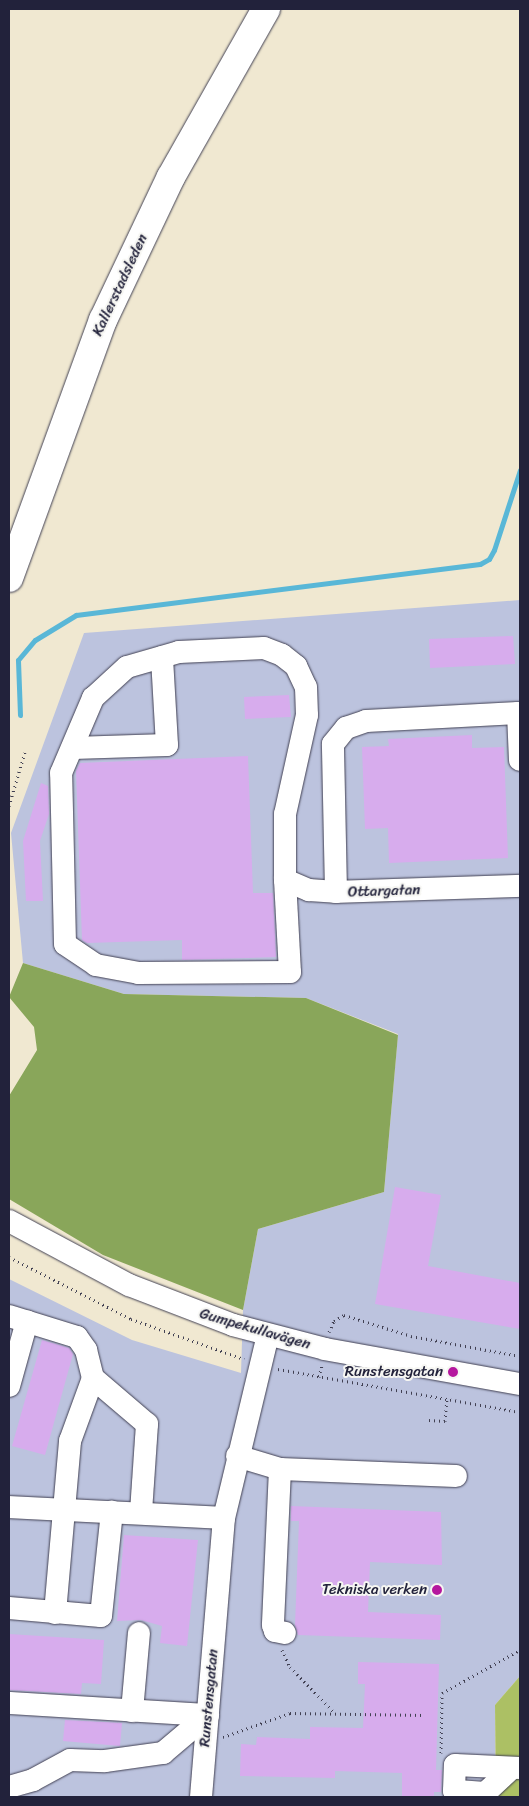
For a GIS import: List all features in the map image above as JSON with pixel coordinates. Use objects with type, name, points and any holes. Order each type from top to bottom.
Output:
[{"type":"main road","name":"Kallerstadsleden","points":[[9,578],[102,320],[171,177],[266,9]]},
{"type":"street","points":[[264,648],[282,655],[296,666],[306,687],[307,715],[285,814],[285,880],[290,972],[139,973],[96,965],[65,944],[61,773],[93,698],[126,667],[162,657],[179,652],[264,648]]},
{"type":"street","points":[[72,748],[167,745],[162,657]]},
{"type":"street","name":"Ottargatan","points":[[520,760],[518,713],[366,721],[346,728],[333,744],[336,892],[520,886]]},
{"type":"street","points":[[285,880],[309,890],[336,892]]},
{"type":"street","name":"Gumpekullavägen","points":[[9,1221],[129,1286],[180,1307],[268,1335],[325,1349],[520,1384]]},
{"type":"street","points":[[9,1386],[18,1318],[77,1337],[86,1350],[93,1378],[70,1442],[62,1509],[55,1613]]},
{"type":"street","name":"Runstensgatan","points":[[201,1797],[224,1518],[237,1456],[268,1335]]},
{"type":"street","points":[[93,1378],[147,1424],[141,1513]]},
{"type":"street","points":[[237,1456],[280,1470],[456,1476]]},
{"type":"street","points":[[280,1470],[273,1625],[275,1631],[283,1633]]},
{"type":"street","points":[[9,1507],[224,1518]]},
{"type":"street","points":[[9,1608],[101,1616],[112,1512]]},
{"type":"street","points":[[132,1711],[139,1633]]},
{"type":"street","points":[[9,1703],[208,1716]]},
{"type":"street","points":[[9,1787],[32,1780],[70,1760],[105,1761],[163,1753],[208,1716]]},
{"type":"street","points":[[455,1765],[516,1768]]},
{"type":"path","points":[[9,806],[25,752]]},
{"type":"path","points":[[319,1377],[330,1327],[344,1315],[411,1336],[520,1356]]},
{"type":"path","points":[[429,1420],[445,1421],[447,1399]]},
{"type":"path","points":[[283,1633],[285,1660],[334,1712]]},
{"type":"path","points":[[455,1765],[440,1759],[442,1693],[520,1650]]},
{"type":"path","points":[[206,1738],[230,1735],[290,1713],[334,1712],[425,1715]]},
{"type":"shaded area","points":[[520,600],[520,1676],[495,1705],[496,1797],[9,1797],[9,1279],[132,1340],[241,1373],[243,1310],[258,1229],[384,1192],[398,1034],[306,998],[124,994],[23,963],[11,833],[84,633]]},
{"type":"green space","points":[[23,963],[124,994],[306,998],[398,1035],[384,1192],[258,1229],[243,1310],[103,1255],[9,1199],[9,1096],[37,1050],[34,1027],[9,997]]},
{"type":"green space","points":[[520,1676],[520,1797],[496,1797],[495,1705]]},
{"type":"building","points":[[513,636],[515,664],[430,668],[429,639]]},
{"type":"building","points":[[289,695],[291,717],[245,719],[244,697]]},
{"type":"building","points":[[472,735],[472,748],[504,747],[508,858],[389,863],[388,828],[365,829],[362,747],[389,746],[388,739]]},
{"type":"building","points":[[248,756],[253,893],[273,893],[276,957],[182,960],[182,940],[87,943],[82,940],[76,771],[80,763]]},
{"type":"building","points":[[41,783],[48,786],[49,814],[40,841],[43,901],[26,901],[23,841]]},
{"type":"building","points":[[395,1187],[441,1195],[428,1266],[520,1283],[520,1329],[375,1304]]},
{"type":"building","points":[[42,1340],[69,1348],[73,1354],[45,1455],[12,1446]]},
{"type":"building","points":[[291,1506],[441,1512],[442,1565],[370,1562],[368,1612],[441,1615],[440,1640],[298,1635],[295,1625],[299,1521],[291,1521]]},
{"type":"building","points":[[124,1535],[198,1540],[187,1646],[160,1643],[162,1626],[141,1620],[117,1621]]},
{"type":"building","points":[[9,1634],[104,1640],[101,1684],[82,1683],[81,1694],[9,1690]]},
{"type":"building","name":"Tekniska verken","points":[[358,1662],[439,1664],[436,1770],[442,1770],[441,1792],[434,1792],[434,1797],[402,1797],[402,1773],[335,1771],[335,1778],[240,1776],[241,1744],[256,1745],[257,1737],[310,1739],[310,1727],[363,1728],[365,1684],[358,1684]]},
{"type":"building","points":[[65,1720],[122,1723],[120,1746],[63,1741]]},
{"type":"waterway","points":[[20,715],[18,660],[35,640],[76,615],[480,564],[489,559],[494,550],[520,470]]},
{"type":"place","name":"Runstensgatan","points":[[453,1372]]},
{"type":"place","name":"Tekniska verken","points":[[437,1590]]}]
